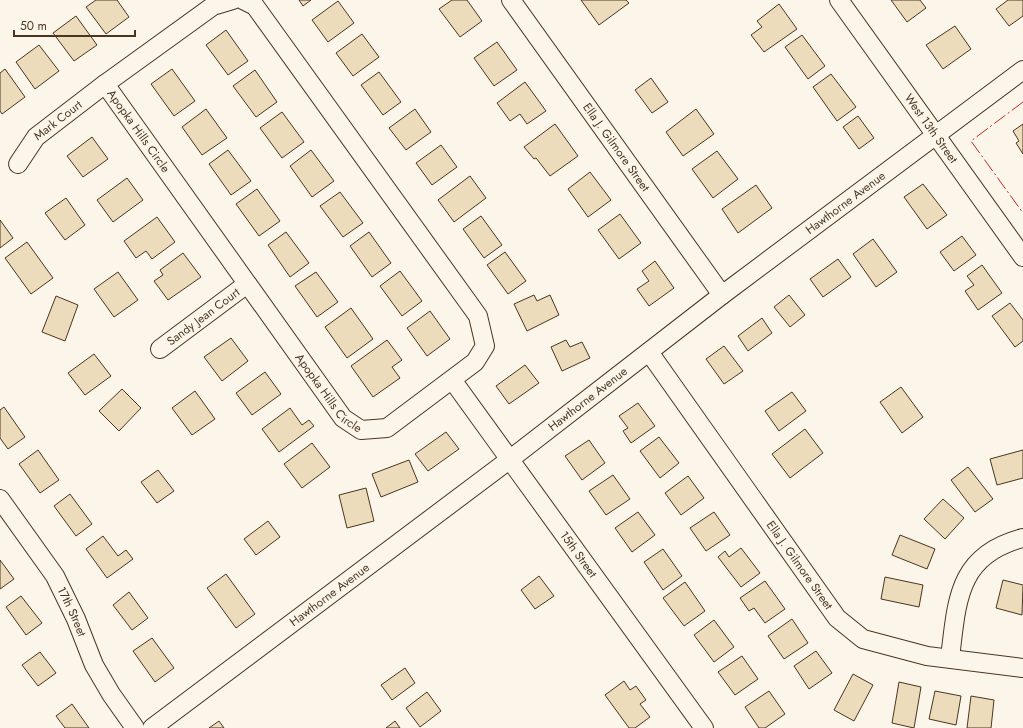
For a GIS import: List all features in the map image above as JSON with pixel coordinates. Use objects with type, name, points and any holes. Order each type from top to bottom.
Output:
[{"type":"street","name":"Apopka Hills Circle","points":[[233,0],[213,6],[105,84],[343,418],[361,430],[387,428],[453,380],[475,362],[485,346],[478,316],[255,6],[243,0]]},
{"type":"street","name":"Ella J. Gilmore Street","points":[[511,0],[722,295]]},
{"type":"street","name":"West 13th Street","points":[[839,0],[1023,257]]},
{"type":"street","name":"Hawthorne Avenue","points":[[152,728],[509,460],[722,295],[1023,70]]},
{"type":"street","name":"Mark Court","points":[[18,164],[36,137],[105,84]]},
{"type":"street","name":"Sandy Jean Court","points":[[160,349],[247,284]]},
{"type":"street","name":"Ella J. Gilmore Street","points":[[649,352],[837,618],[863,640],[927,656],[1023,668]]},
{"type":"street","name":"15th Street","points":[[453,380],[509,460],[704,728]]},
{"type":"street","name":"17th Street","points":[[0,499],[56,576],[76,619],[94,665],[111,694],[135,728]]},
{"type":"street","points":[[950,658],[958,599],[965,579],[973,567],[989,551],[1005,542],[1023,538]]},
{"type":"building","points":[[96,0],[117,0],[129,17],[106,34],[86,7]]},
{"type":"building","points":[[299,0],[311,0],[303,6]]},
{"type":"building","points":[[452,0],[467,0],[482,21],[460,37],[439,9]]},
{"type":"building","points":[[581,0],[626,0],[629,3],[599,25]]},
{"type":"building","points":[[891,0],[920,0],[926,8],[907,22]]},
{"type":"building","points":[[1008,0],[1023,0],[1023,16],[1009,26],[996,9]]},
{"type":"building","points":[[338,1],[354,23],[328,42],[312,20]]},
{"type":"building","points":[[779,4],[797,29],[764,52],[751,35],[762,27],[757,21]]},
{"type":"building","points":[[76,16],[97,45],[74,61],[53,33]]},
{"type":"building","points":[[955,26],[971,49],[943,69],[926,45]]},
{"type":"building","points":[[226,30],[248,61],[228,75],[206,45]]},
{"type":"building","points":[[362,34],[379,57],[353,76],[336,53]]},
{"type":"building","points":[[802,35],[825,66],[808,79],[785,47]]},
{"type":"building","points":[[497,42],[517,70],[494,86],[474,58]]},
{"type":"building","points":[[39,45],[59,71],[35,89],[16,62]]},
{"type":"building","points":[[5,69],[25,97],[2,114],[0,111],[0,73]]},
{"type":"building","points":[[172,69],[195,101],[174,116],[151,84]]},
{"type":"building","points":[[255,70],[277,102],[256,117],[233,86]]},
{"type":"building","points":[[379,72],[401,102],[383,115],[361,85]]},
{"type":"building","points":[[831,74],[856,107],[837,121],[813,87]]},
{"type":"building","points":[[651,78],[668,102],[652,113],[635,90]]},
{"type":"building","points":[[525,82],[546,111],[527,124],[520,114],[510,121],[497,103]]},
{"type":"building","points":[[206,109],[227,138],[202,155],[182,127]]},
{"type":"building","points":[[415,109],[431,132],[406,150],[389,128]]},
{"type":"building","points":[[696,109],[714,134],[683,156],[666,132]]},
{"type":"building","points":[[282,112],[304,142],[282,158],[260,128]]},
{"type":"building","points":[[858,116],[874,138],[859,149],[843,127]]},
{"type":"building","points":[[555,124],[578,156],[550,176],[536,158],[534,159],[524,147]]},
{"type":"building","points":[[1023,124],[1023,154],[1016,143],[1019,141],[1013,131]]},
{"type":"building","points":[[92,137],[108,159],[83,177],[67,156]]},
{"type":"building","points":[[441,145],[457,167],[432,185],[416,163]]},
{"type":"building","points":[[228,150],[251,181],[231,195],[209,164]]},
{"type":"building","points":[[311,150],[334,181],[312,197],[290,166]]},
{"type":"building","points":[[717,151],[738,179],[713,198],[692,169]]},
{"type":"building","points":[[590,172],[611,200],[588,217],[568,189]]},
{"type":"building","points":[[470,176],[486,198],[454,222],[438,200]]},
{"type":"building","points":[[127,178],[143,200],[113,222],[97,200]]},
{"type":"building","points":[[923,184],[947,215],[927,229],[904,197]]},
{"type":"building","points":[[756,185],[772,208],[738,233],[722,209]]},
{"type":"building","points":[[257,189],[280,221],[259,236],[236,204]]},
{"type":"building","points":[[340,192],[363,223],[343,237],[320,206]]},
{"type":"building","points":[[66,198],[85,225],[65,240],[45,213]]},
{"type":"building","points":[[620,214],[641,243],[619,259],[598,230]]},
{"type":"building","points":[[481,216],[502,245],[484,258],[463,229]]},
{"type":"building","points":[[157,217],[175,242],[152,259],[146,251],[136,258],[124,241]]},
{"type":"building","points":[[0,220],[13,238],[0,248]]},
{"type":"building","points":[[286,232],[309,263],[290,277],[268,245]]},
{"type":"building","points":[[369,232],[391,263],[372,277],[350,246]]},
{"type":"building","points":[[962,236],[976,255],[954,271],[940,252]]},
{"type":"building","points":[[873,239],[897,272],[876,287],[853,254]]},
{"type":"building","points":[[27,242],[53,278],[31,294],[5,258]]},
{"type":"building","points":[[505,252],[526,281],[508,294],[487,265]]},
{"type":"building","points":[[183,253],[201,277],[168,300],[154,281],[163,275],[160,270]]},
{"type":"building","points":[[838,259],[851,277],[823,297],[810,279]]},
{"type":"building","points":[[655,261],[674,288],[649,306],[637,289],[649,281],[642,271]]},
{"type":"building","points":[[982,265],[1002,293],[978,310],[965,291],[974,285],[967,276]]},
{"type":"building","points":[[400,271],[422,301],[402,316],[380,286]]},
{"type":"building","points":[[118,272],[138,300],[114,317],[94,289]]},
{"type":"building","points":[[316,272],[338,302],[317,317],[295,286]]},
{"type":"building","points":[[534,295],[537,301],[550,295],[559,315],[527,331],[514,304]]},
{"type":"building","points":[[789,295],[805,315],[790,327],[774,307]]},
{"type":"building","points":[[56,296],[78,305],[65,341],[42,332]]},
{"type":"building","points":[[1010,303],[1023,320],[1023,341],[1015,347],[992,316]]},
{"type":"building","points":[[351,308],[373,339],[347,358],[325,327]]},
{"type":"building","points":[[430,311],[450,339],[427,356],[407,328]]},
{"type":"building","points":[[762,318],[772,333],[748,351],[738,336]]},
{"type":"building","points":[[231,338],[248,361],[222,381],[204,357]]},
{"type":"building","points":[[387,340],[402,360],[392,367],[400,378],[373,397],[351,366]]},
{"type":"building","points":[[566,340],[570,347],[582,342],[590,358],[562,371],[551,347]]},
{"type":"building","points":[[724,346],[743,371],[724,384],[706,359]]},
{"type":"building","points":[[94,354],[111,376],[85,395],[68,373]]},
{"type":"building","points":[[525,365],[539,383],[509,404],[496,386]]},
{"type":"building","points":[[265,372],[281,394],[252,415],[236,393]]},
{"type":"building","points":[[901,387],[923,417],[902,433],[880,402]]},
{"type":"building","points":[[122,389],[141,408],[119,431],[99,411]]},
{"type":"building","points":[[195,391],[215,419],[192,435],[172,408]]},
{"type":"building","points":[[792,392],[806,411],[779,431],[765,411]]},
{"type":"building","points":[[638,403],[655,426],[631,443],[623,431],[628,428],[619,416]]},
{"type":"building","points":[[4,407],[25,437],[8,449],[0,438],[0,410]]},
{"type":"building","points":[[290,408],[302,425],[309,420],[314,426],[279,452],[262,429]]},
{"type":"building","points":[[805,429],[823,453],[790,478],[772,454]]},
{"type":"building","points":[[446,432],[459,449],[428,471],[415,454]]},
{"type":"building","points":[[659,437],[679,463],[660,478],[640,451]]},
{"type":"building","points":[[589,440],[605,463],[582,480],[565,456]]},
{"type":"building","points":[[312,443],[330,467],[302,488],[284,464]]},
{"type":"building","points":[[38,450],[59,480],[40,493],[19,464]]},
{"type":"building","points":[[1023,450],[1023,478],[997,485],[990,459]]},
{"type":"building","points":[[409,460],[418,482],[381,497],[372,474]]},
{"type":"building","points":[[968,467],[993,499],[975,512],[951,480]]},
{"type":"building","points":[[158,470],[174,491],[157,503],[141,482]]},
{"type":"building","points":[[613,475],[630,499],[606,515],[589,491]]},
{"type":"building","points":[[688,476],[704,498],[681,515],[665,493]]},
{"type":"building","points":[[366,488],[374,521],[347,528],[339,495]]},
{"type":"building","points":[[70,494],[92,524],[76,536],[54,506]]},
{"type":"building","points":[[943,499],[964,518],[945,539],[924,519]]},
{"type":"building","points":[[638,512],[655,535],[632,552],[615,528]]},
{"type":"building","points":[[714,512],[730,535],[706,551],[690,528]]},
{"type":"building","points":[[268,521],[280,537],[256,555],[244,539]]},
{"type":"building","points":[[900,535],[935,549],[927,569],[892,555]]},
{"type":"building","points":[[103,536],[118,556],[126,550],[133,559],[107,578],[86,549]]},
{"type":"building","points":[[741,548],[760,573],[741,587],[718,557],[725,551],[729,557]]},
{"type":"building","points":[[663,549],[682,576],[663,590],[644,562]]},
{"type":"building","points":[[0,560],[14,579],[0,589]]},
{"type":"building","points":[[226,574],[255,614],[236,628],[207,588]]},
{"type":"building","points":[[539,576],[554,596],[535,609],[521,590]]},
{"type":"building","points":[[885,577],[923,585],[919,607],[881,599]]},
{"type":"building","points":[[1003,580],[1023,585],[1022,615],[996,608]]},
{"type":"building","points":[[765,581],[785,609],[765,623],[754,608],[749,611],[740,598]]},
{"type":"building","points":[[685,582],[705,611],[684,626],[663,598]]},
{"type":"building","points":[[129,592],[148,618],[132,630],[113,605]]},
{"type":"building","points":[[21,596],[42,623],[26,635],[6,607]]},
{"type":"building","points":[[792,619],[808,643],[784,659],[768,636]]},
{"type":"building","points":[[714,620],[734,647],[714,662],[694,635]]},
{"type":"building","points":[[152,638],[174,668],[155,682],[133,651]]},
{"type":"building","points":[[816,651],[832,673],[809,689],[794,666]]},
{"type":"building","points":[[40,652],[56,673],[38,686],[22,665]]},
{"type":"building","points":[[742,656],[758,679],[735,695],[718,672]]},
{"type":"building","points":[[405,668],[415,683],[392,700],[381,685]]},
{"type":"building","points":[[853,674],[873,685],[854,721],[834,710]]},
{"type":"building","points":[[624,681],[630,690],[636,686],[646,700],[640,704],[650,717],[635,728],[629,728],[605,695]]},
{"type":"building","points":[[899,682],[921,687],[914,728],[892,723]]},
{"type":"building","points":[[769,691],[785,714],[765,728],[759,728],[745,707]]},
{"type":"building","points":[[935,691],[961,696],[956,725],[929,719]]},
{"type":"building","points":[[427,692],[441,711],[420,727],[406,708]]},
{"type":"building","points":[[971,696],[994,700],[991,728],[967,728]]},
{"type":"building","points":[[72,704],[89,728],[65,728],[56,716]]},
{"type":"building","points":[[219,721],[224,728],[209,728]]},
{"type":"building","points":[[395,721],[400,728],[386,728]]},
{"type":"power","points":[[1023,102],[971,141],[1023,213]]}]
